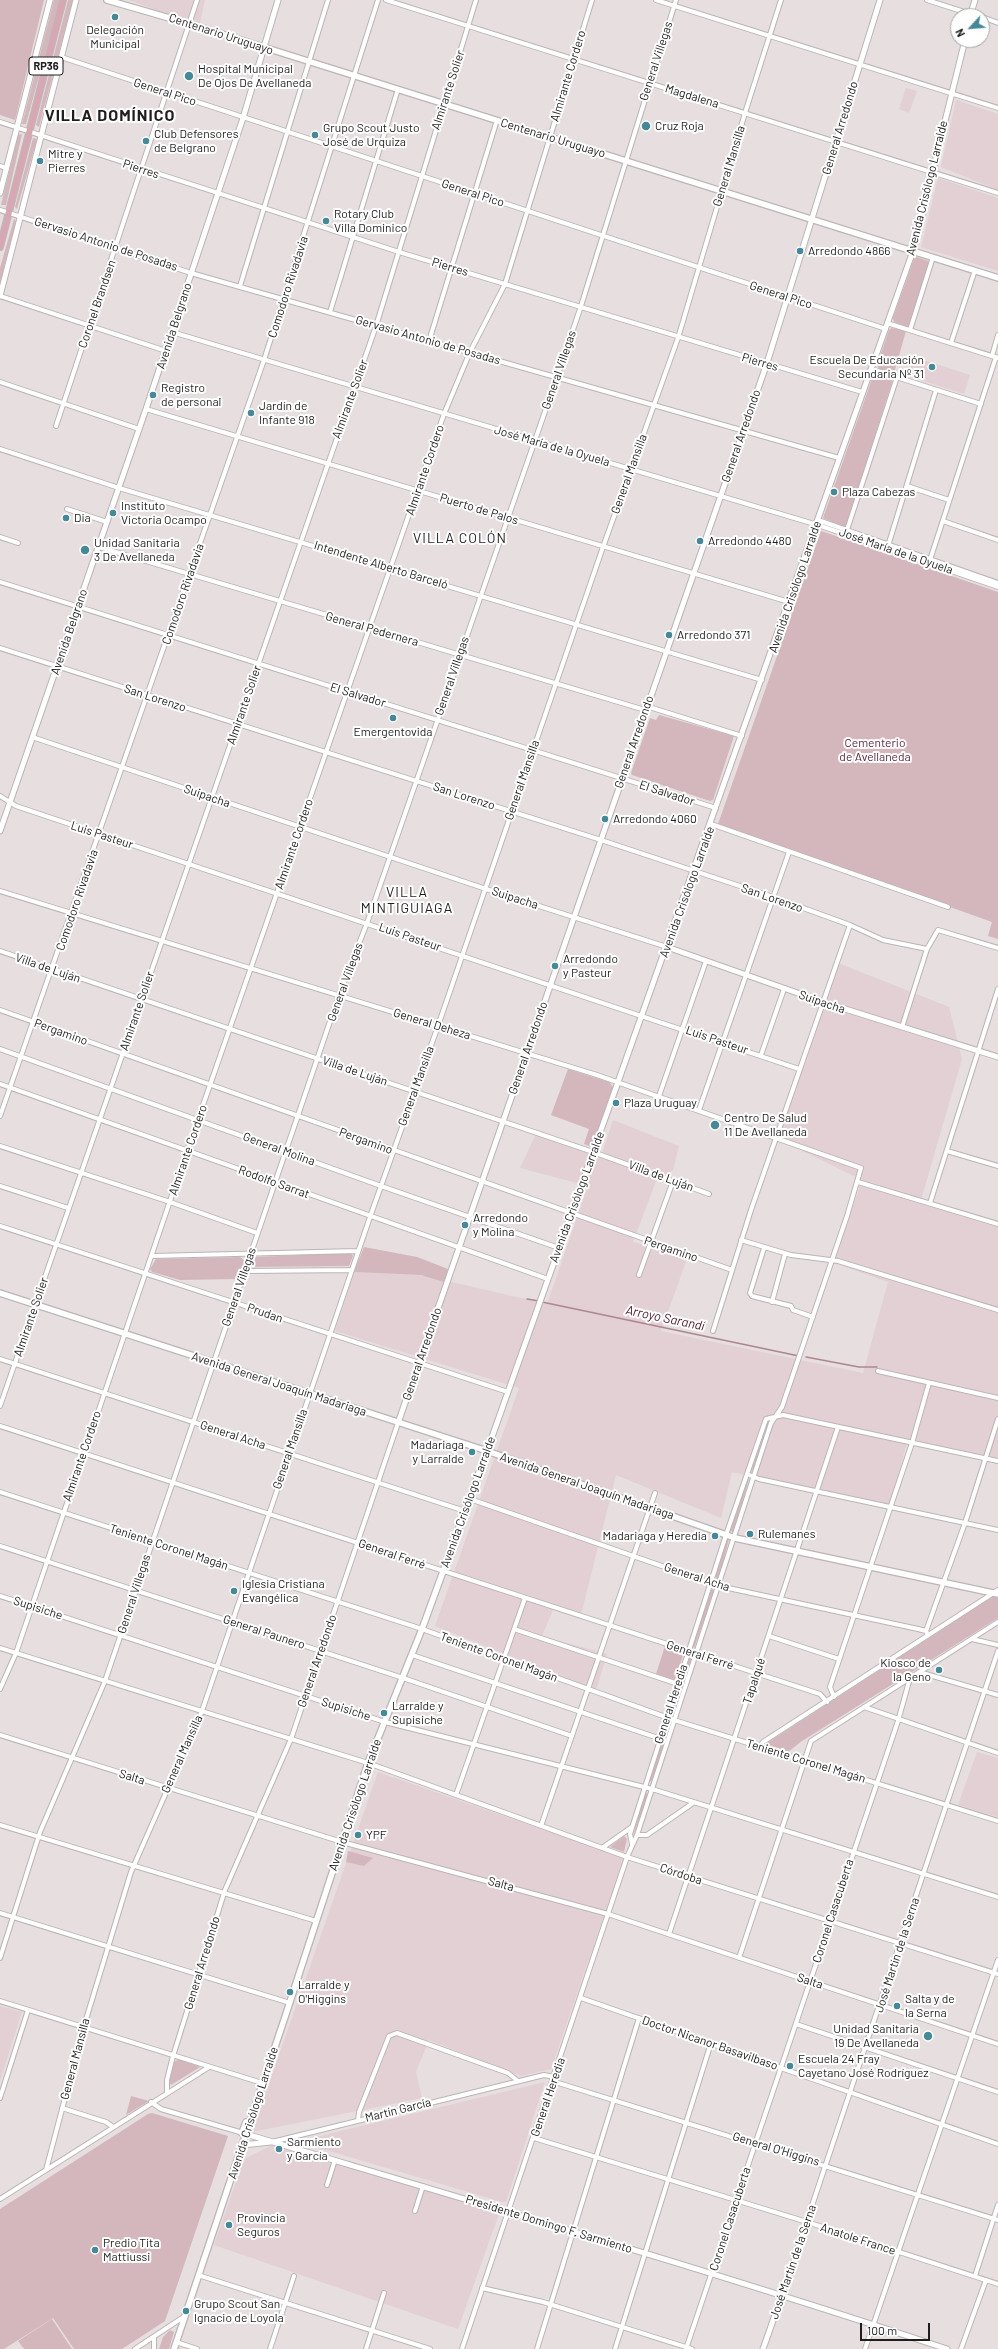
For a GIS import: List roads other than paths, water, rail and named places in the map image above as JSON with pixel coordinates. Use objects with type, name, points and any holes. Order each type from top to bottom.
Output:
[{"type":"main road","name":"RP36","points":[[0,246],[63,0]]},
{"type":"main road","name":"Centenario Uruguayo","points":[[107,0],[190,24],[998,278]]},
{"type":"main road","name":"Avenida General Joaquín Madariaga","points":[[0,1293],[487,1451],[735,1538],[796,1552],[996,1592]]},
{"type":"main road","name":"Avenida Crisólogo Larralde","points":[[174,2349],[242,2145],[244,2133],[290,2003],[368,1763],[422,1629],[487,1451]]},
{"type":"street","points":[[0,193],[50,0]]},
{"type":"street","points":[[76,0],[0,296],[166,351]]},
{"type":"street","name":"Coronel Brandsen","points":[[56,426],[197,0]]},
{"type":"street","name":"Avenida Belgrano","points":[[0,831],[58,667],[166,351],[243,118],[278,0]]},
{"type":"street","points":[[240,286],[328,0]]},
{"type":"street","name":"Comodoro Rivadavia","points":[[0,1116],[53,969],[285,299],[378,0]]},
{"type":"street","name":"Magdalena","points":[[386,0],[998,193]]},
{"type":"street","name":"Almirante Solier","points":[[0,1406],[34,1304],[376,326],[476,0]]},
{"type":"street","name":"Almirante Cordero","points":[[0,1689],[16,1653],[84,1454],[103,1393],[152,1256],[187,1151],[444,414],[470,352],[505,284],[592,0]]},
{"type":"street","points":[[656,0],[998,108]]},
{"type":"street","name":"General Villegas","points":[[0,1958],[38,1836],[105,1681],[257,1233],[319,1059],[339,995],[367,922],[459,654],[557,377],[581,306],[625,160],[676,0]]},
{"type":"street","name":"General Mansilla","points":[[46,2170],[84,2026],[134,1866],[202,1711],[216,1666],[370,1216],[486,889],[630,469],[678,338],[745,113],[781,0]]},
{"type":"street","name":"General Arredondo","points":[[167,2092],[167,2080],[173,2056],[224,1894],[291,1739],[458,1248],[744,431],[767,363],[880,0]]},
{"type":"street","points":[[927,0],[950,8]]},
{"type":"street","name":"Avenida Crisólogo Larralde","points":[[487,1451],[711,824],[818,522],[862,392],[913,251],[963,48]]},
{"type":"street","name":"General Pico","points":[[61,57],[787,297],[886,326],[910,330],[995,357]]},
{"type":"street","points":[[330,312],[377,162],[398,89]]},
{"type":"street","points":[[429,341],[497,120]]},
{"type":"street","name":"Pierres","points":[[0,122],[263,209],[399,252],[581,306],[678,338],[862,392]]},
{"type":"street","points":[[0,166],[6,168]]},
{"type":"street","name":"Gervasio Antonio de Posadas","points":[[0,210],[20,215],[191,273],[839,458]]},
{"type":"street","points":[[910,330],[934,258]]},
{"type":"street","points":[[951,343],[975,270]]},
{"type":"street","name":"José María de la Oyuela","points":[[172,332],[720,496],[818,522],[998,587]]},
{"type":"street","points":[[929,561],[981,404],[995,357],[998,335]]},
{"type":"street","points":[[871,369],[981,404]]},
{"type":"street","points":[[846,532],[897,377]]},
{"type":"street","points":[[0,382],[139,429]]},
{"type":"street","points":[[887,546],[936,390]]},
{"type":"street","name":"Puerto de Palos","points":[[146,409],[507,518],[694,572],[789,602]]},
{"type":"street","name":"Intendente Alberto Barceló","points":[[0,450],[119,488],[762,680]]},
{"type":"street","points":[[907,486],[949,500]]},
{"type":"street","points":[[67,509],[107,522]]},
{"type":"street","points":[[943,521],[998,540]]},
{"type":"street","points":[[0,537],[18,543]]},
{"type":"street","name":"General Pedernera","points":[[99,547],[556,683],[742,736]]},
{"type":"street","name":"José María de la Oyuela","points":[[929,561],[998,583]]},
{"type":"street","name":"El Salvador","points":[[0,582],[716,808]]},
{"type":"street","name":"San Lorenzo","points":[[0,648],[601,840],[850,925],[883,940],[927,949]]},
{"type":"street","name":"Suipacha","points":[[32,737],[486,889],[667,947],[823,1002],[998,1058]]},
{"type":"street","name":"Luis Pasteur","points":[[0,796],[16,806],[367,922],[799,1069]]},
{"type":"street","points":[[711,824],[948,907]]},
{"type":"street","points":[[699,1110],[789,852]]},
{"type":"street","name":"General Deheza","points":[[0,891],[527,1053],[659,1096],[860,1168]]},
{"type":"street","points":[[713,1331],[741,1240],[850,925]]},
{"type":"street","points":[[902,1027],[927,949],[938,930],[998,948]]},
{"type":"street","name":"Villa de Luján","points":[[0,951],[503,1121],[709,1194]]},
{"type":"street","points":[[659,1096],[706,961]]},
{"type":"street","points":[[761,1055],[784,989]]},
{"type":"street","points":[[930,1203],[998,989]]},
{"type":"street","name":"Pergamino","points":[[0,1010],[210,1086],[732,1270]]},
{"type":"street","name":"General Molina","points":[[0,1049],[381,1186],[559,1248]]},
{"type":"street","name":"Rodolfo Sarrat","points":[[0,1084],[548,1280]]},
{"type":"street","points":[[0,1146],[170,1202],[257,1233]]},
{"type":"street","points":[[947,1151],[998,1166]]},
{"type":"street","name":"General Heredia","points":[[462,2349],[581,1998],[627,1856],[637,1835],[735,1538],[771,1423],[778,1415],[813,1317],[858,1182],[860,1168]]},
{"type":"street","points":[[639,1276],[672,1180]]},
{"type":"street","points":[[858,1182],[998,1224]]},
{"type":"street","points":[[0,1186],[68,1208]]},
{"type":"street","name":"Prudan","points":[[0,1226],[508,1392]]},
{"type":"street","points":[[741,1240],[785,1254],[832,1260],[998,1310]]},
{"type":"street","points":[[764,1248],[750,1293],[752,1296],[791,1306],[793,1310],[813,1317]]},
{"type":"street","points":[[152,1256],[358,1251]]},
{"type":"street","points":[[772,1302],[785,1254]]},
{"type":"street","points":[[245,1271],[352,1270]]},
{"type":"street","name":"General Acha","points":[[0,1359],[465,1511]]},
{"type":"street","points":[[878,1371],[998,1398]]},
{"type":"street","points":[[834,1697],[830,1687],[912,1443],[929,1383]]},
{"type":"street","points":[[778,1415],[998,1461]]},
{"type":"street","name":"General Heredia","points":[[632,1844],[632,1827],[710,1583],[764,1422],[768,1417],[778,1415]]},
{"type":"street","points":[[928,1635],[926,1631],[965,1523],[998,1419]]},
{"type":"street","name":"General Ferré","points":[[0,1426],[820,1694],[826,1702]]},
{"type":"street","name":"Tapalqué","points":[[669,1934],[769,1636],[779,1600],[838,1427]]},
{"type":"street","points":[[747,1474],[754,1478],[998,1530]]},
{"type":"street","name":"Teniente Coronel Magán","points":[[0,1492],[422,1629],[674,1720],[998,1821]]},
{"type":"street","points":[[541,1826],[655,1493]]},
{"type":"street","name":"General Acha","points":[[470,1499],[718,1586],[926,1631]]},
{"type":"street","name":"General Paunero","points":[[0,1546],[232,1621],[572,1736]]},
{"type":"street","points":[[759,1747],[928,1635],[996,1592]]},
{"type":"street","name":"Supisiche","points":[[0,1596],[385,1722],[652,1789]]},
{"type":"street","points":[[456,1795],[525,1598]]},
{"type":"street","points":[[739,1958],[783,1830],[811,1741],[998,1622]]},
{"type":"street","points":[[514,1629],[678,1684]]},
{"type":"street","points":[[769,1636],[840,1659]]},
{"type":"street","points":[[972,1639],[998,1645]]},
{"type":"street","name":"Córdoba","points":[[0,1648],[368,1763],[602,1848],[996,1973]]},
{"type":"street","name":"José Martín de la Serna","points":[[763,2349],[866,2048],[998,1651]]},
{"type":"street","points":[[412,1655],[667,1741]]},
{"type":"street","points":[[919,1672],[998,1695]]},
{"type":"street","name":"Coronel Casacuberta","points":[[686,2348],[898,1721],[910,1678]]},
{"type":"street","points":[[864,1708],[898,1721],[998,1753]]},
{"type":"street","name":"Salta","points":[[0,1735],[342,1842],[608,1914],[998,2044]]},
{"type":"street","points":[[652,1789],[998,1897]]},
{"type":"street","points":[[637,1835],[647,1835],[693,1803]]},
{"type":"street","points":[[0,1824],[316,1921]]},
{"type":"street","points":[[602,1848],[632,1827]]},
{"type":"street","points":[[0,1913],[290,2003]]},
{"type":"street","points":[[865,2349],[919,2194],[957,2078],[996,1973],[998,1960]]},
{"type":"street","name":"Doctor Nicanor Basavilbaso","points":[[581,1998],[998,2144]]},
{"type":"street","points":[[0,2001],[84,2026],[262,2084]]},
{"type":"street","points":[[0,2098],[28,2010]]},
{"type":"street","points":[[537,2349],[613,2100],[640,2018]]},
{"type":"street","points":[[796,2024],[998,2092]]},
{"type":"street","points":[[358,2120],[362,2105],[389,2036],[392,2033],[397,2033],[508,2073],[518,2081]]},
{"type":"street","points":[[615,2349],[643,2253],[711,2044]]},
{"type":"street","points":[[0,2199],[112,2126],[209,2067]]},
{"type":"street","name":"Martín García","points":[[242,2145],[272,2142],[544,2075],[553,2079]]},
{"type":"street","name":"General O'Higgins","points":[[553,2079],[613,2100],[756,2143],[996,2219]]},
{"type":"street","name":"Presidente Domingo F. Sarmiento","points":[[151,2102],[161,2109],[574,2230],[948,2349]]},
{"type":"street","points":[[62,2108],[106,2122],[112,2126]]},
{"type":"street","name":"Anatole France","points":[[534,2138],[736,2202],[807,2222],[998,2284]]},
{"type":"street","points":[[327,2185],[335,2160]]},
{"type":"street","points":[[415,2211],[423,2186]]},
{"type":"street","points":[[976,2276],[996,2219],[998,2205]]},
{"type":"street","points":[[198,2275],[430,2349]]},
{"type":"street","points":[[270,2349],[294,2276]]},
{"type":"street","points":[[961,2349],[986,2280]]},
{"type":"street","points":[[482,2288],[550,2305],[692,2349]]},
{"type":"street","points":[[366,2349],[384,2293]]},
{"type":"street","points":[[135,2349],[184,2316]]},
{"type":"street","points":[[154,2336],[154,2349]]},
{"type":"street","points":[[176,2342],[197,2349]]},
{"type":"waterway","name":"Arroyo Sarandí","points":[[527,1299],[539,1301]]},
{"type":"waterway","name":"Arroyo Sarandí","points":[[542,1302],[799,1356]]},
{"type":"waterway","name":"Arroyo Sarandí","points":[[806,1357],[859,1367],[877,1367]]},
{"type":"place","name":"Delegación Municipal","points":[[115,17]]},
{"type":"place","name":"Hospital Municipal De Ojos De Avellaneda","points":[[189,76]]},
{"type":"place","name":"Cruz Roja","points":[[646,126]]},
{"type":"place","name":"Grupo Scout Justo José de Urquiza","points":[[315,135]]},
{"type":"place","name":"Club Defensores de Belgrano","points":[[146,141]]},
{"type":"place","name":"Mitre y Pierres","points":[[40,161]]},
{"type":"place","name":"Rotary Club Villa Dominico","points":[[326,221]]},
{"type":"place","name":"Arredondo 4866","points":[[800,251]]},
{"type":"place","name":"Escuela De Educación Secundaria Nº 31","points":[[932,367]]},
{"type":"place","name":"Registro de personal","points":[[153,395]]},
{"type":"place","name":"Jardín de Infante 918","points":[[251,413]]},
{"type":"place","name":"Plaza Cabezas","points":[[834,492]]},
{"type":"place","name":"Instituto Victoria Ocampo","points":[[113,513]]},
{"type":"place","name":"Dia","points":[[66,518]]},
{"type":"place","name":"Arredondo 4480","points":[[700,541]]},
{"type":"place","name":"Unidad Sanitaria 3 De Avellaneda","points":[[85,550]]},
{"type":"place","name":"Arredondo 371","points":[[669,635]]},
{"type":"place","name":"Emergentovida","points":[[393,718]]},
{"type":"place","name":"Arredondo 4060","points":[[605,819]]},
{"type":"place","name":"Arredondo y Pasteur","points":[[555,966]]},
{"type":"place","name":"Plaza Uruguay","points":[[616,1103]]},
{"type":"place","name":"Centro De Salud 11 De Avellaneda","points":[[715,1125]]},
{"type":"place","name":"Arredondo y Molina","points":[[465,1225]]},
{"type":"place","name":"Madariaga y Larralde","points":[[472,1452]]},
{"type":"place","name":"Rulemanes","points":[[750,1534]]},
{"type":"place","name":"Madariaga y Heredia","points":[[715,1536]]},
{"type":"place","name":"Iglesia Cristiana Evangélica","points":[[234,1591]]},
{"type":"place","name":"Kiosco de la Geno","points":[[939,1670]]},
{"type":"place","name":"Larralde y Supisiche","points":[[384,1713]]},
{"type":"place","name":"YPF","points":[[358,1835]]},
{"type":"place","name":"Larralde y O'Higgins","points":[[290,1992]]},
{"type":"place","name":"Salta y de la Serna","points":[[897,2006]]},
{"type":"place","name":"Unidad Sanitaria 19 De Avellaneda","points":[[928,2036]]},
{"type":"place","name":"Escuela 24 Fray Cayetano José Rodríguez","points":[[790,2066]]},
{"type":"place","name":"Sarmiento y García","points":[[279,2149]]},
{"type":"place","name":"Provincia Seguros","points":[[229,2225]]},
{"type":"place","name":"Predio Tita Mattiussi","points":[[95,2250]]},
{"type":"place","name":"Grupo Scout San Ignacio de Loyola","points":[[186,2311]]},
{"type":"district","name":"VILLA DOMÍNICO","points":[[110,116]]},
{"type":"district","name":"VILLA COLÓN","points":[[460,538]]},
{"type":"district","name":"VILLA MINTIGUIAGA","points":[[407,900]]},
{"type":"park label","name":"Cementerio de Avellaneda","points":[[875,750]]}]
